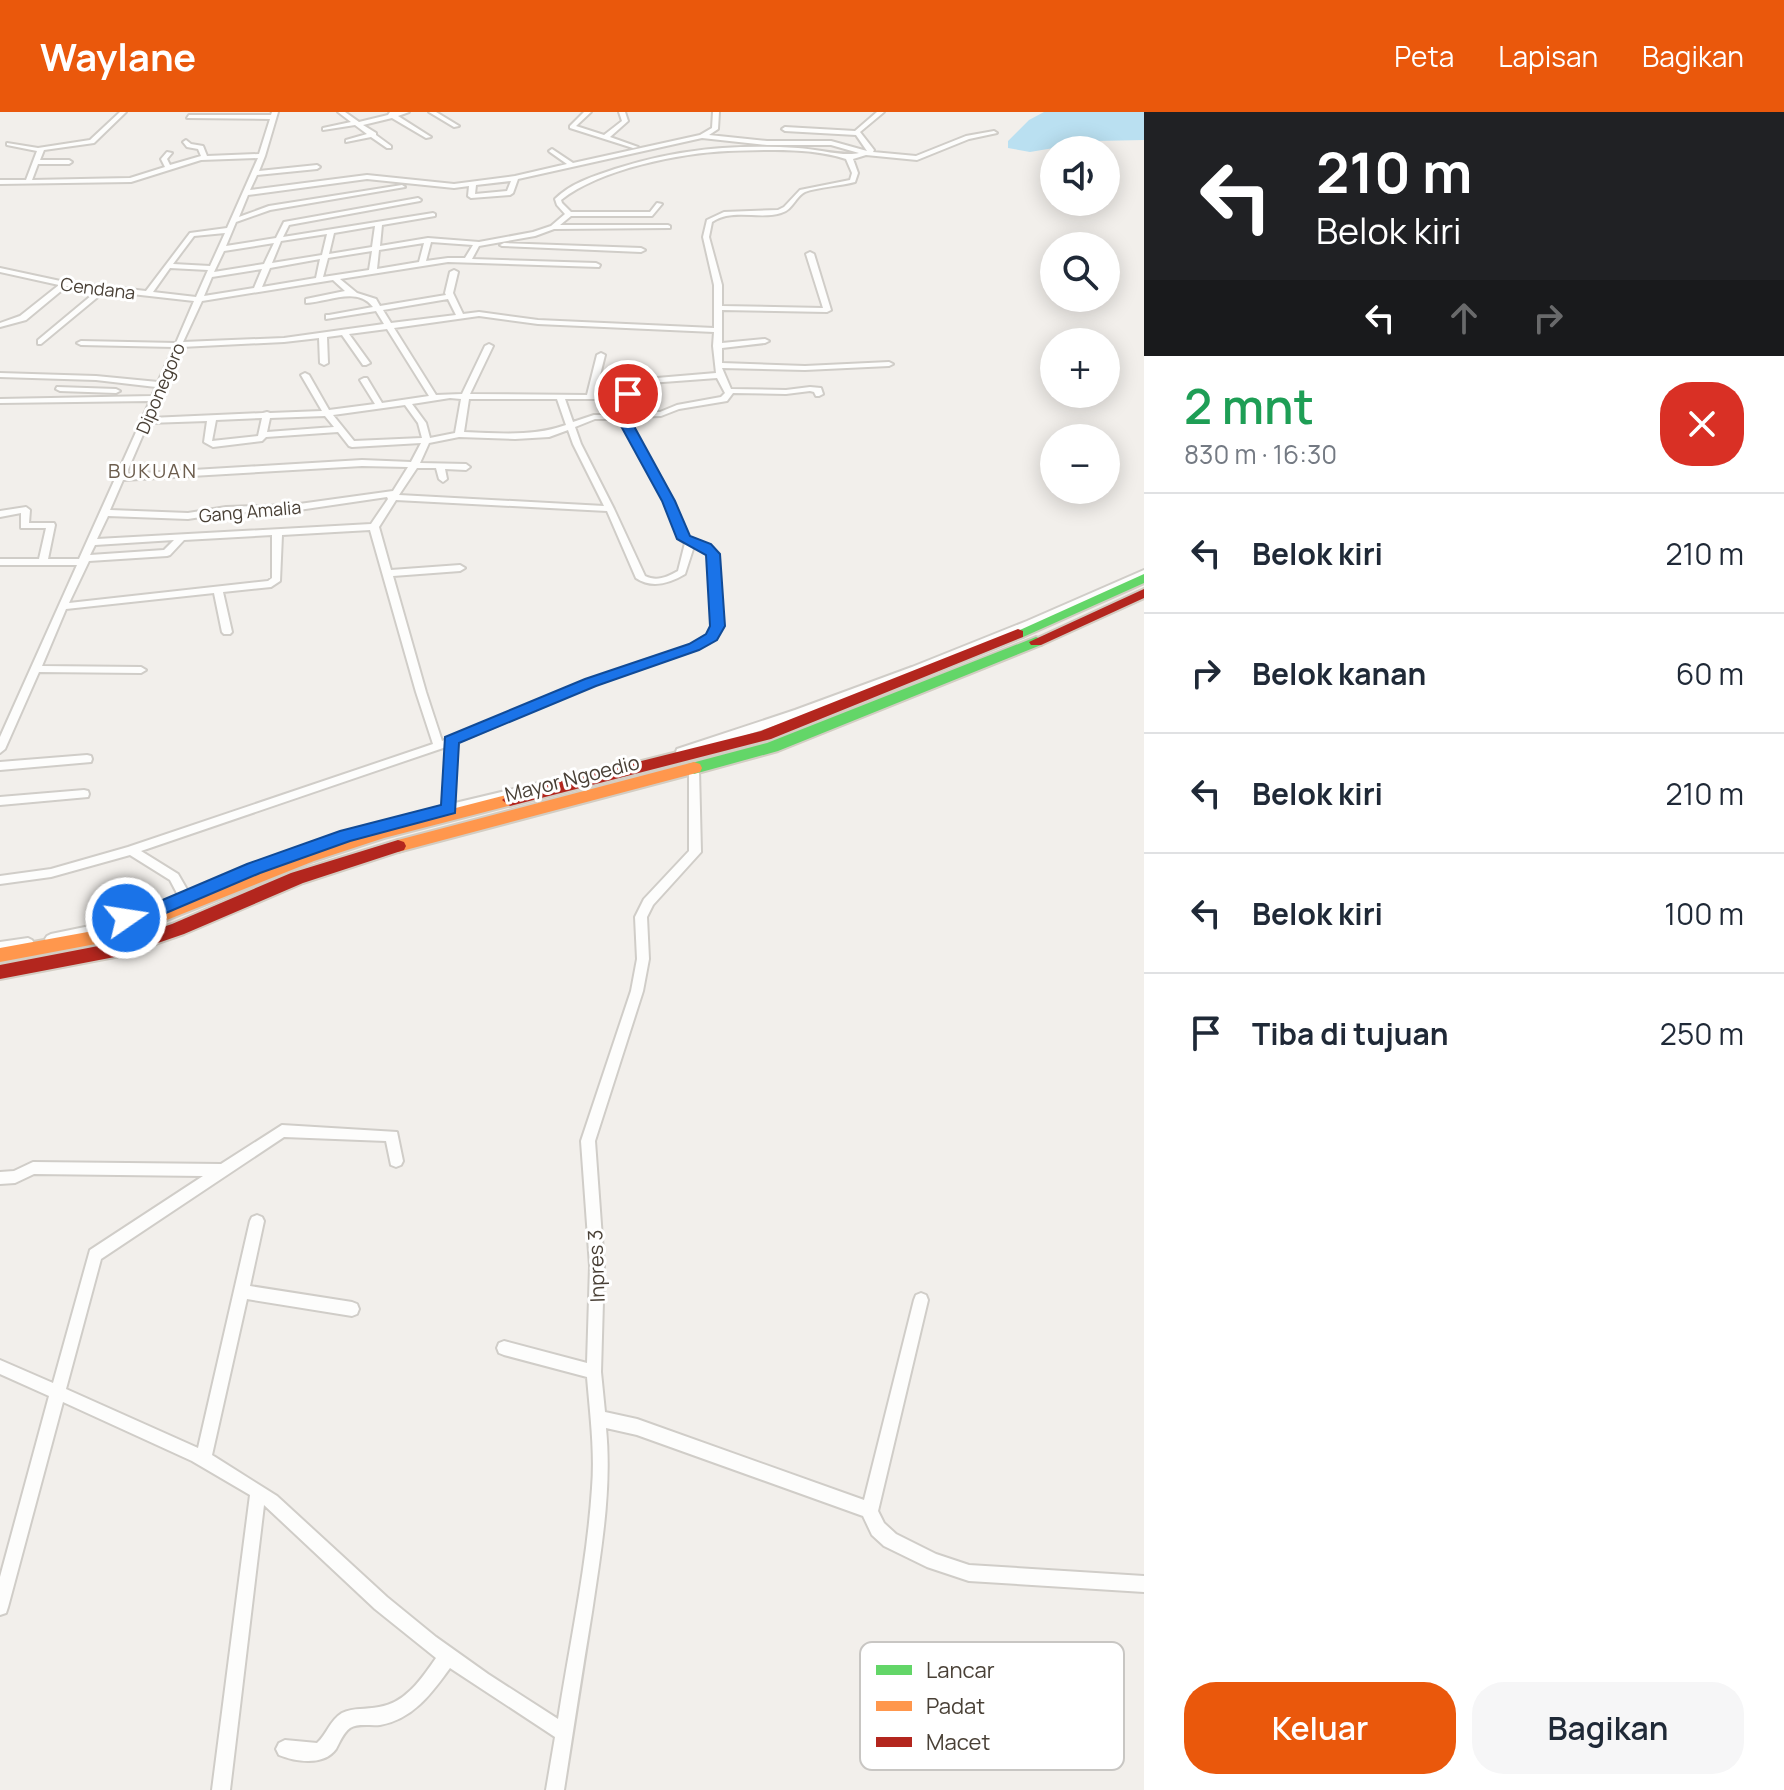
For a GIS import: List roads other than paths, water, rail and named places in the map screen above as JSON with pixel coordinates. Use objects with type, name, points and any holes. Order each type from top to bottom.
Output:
[{"type":"street","points":[[9,144],[39,150],[92,142],[123,112]]},
{"type":"street","points":[[341,112],[389,147]]},
{"type":"street","points":[[325,129],[406,112]]},
{"type":"street","points":[[432,112],[456,126]]},
{"type":"street","points":[[588,112],[572,127],[639,148]]},
{"type":"street","points":[[605,138],[625,121],[622,112]]},
{"type":"street","points":[[702,136],[715,129],[716,112]]},
{"type":"street","points":[[785,129],[857,133],[881,112]]},
{"type":"street","points":[[390,114],[428,137]]},
{"type":"street","points":[[189,117],[275,115]]},
{"type":"street","name":"Diponegoro","points":[[1,744],[86,560],[232,225],[262,156],[275,115]]},
{"type":"street","points":[[220,126],[222,117]]},
{"type":"street","points":[[569,214],[558,201],[562,194],[586,181],[702,150],[823,150],[849,158],[871,150],[857,133]]},
{"type":"street","points":[[245,193],[367,177],[442,187],[515,178],[702,136],[767,143],[831,143],[866,154],[917,158],[968,137],[994,133]]},
{"type":"street","points":[[348,141],[374,134]]},
{"type":"street","points":[[186,142],[189,146],[201,147],[205,158]]},
{"type":"street","points":[[29,180],[39,150]]},
{"type":"street","points":[[552,151],[571,164]]},
{"type":"street","points":[[169,153],[164,159],[169,169]]},
{"type":"street","points":[[0,182],[123,181],[205,158],[262,156]]},
{"type":"street","points":[[305,375],[327,413],[352,444],[426,440],[459,434],[529,436],[571,427],[594,417],[661,414],[677,407],[724,399],[729,396],[719,370],[716,330],[718,285],[706,237],[711,218],[779,212],[802,191],[853,181],[855,173],[849,158]]},
{"type":"street","points":[[35,162],[69,162]]},
{"type":"street","points":[[254,173],[317,167]]},
{"type":"street","points":[[630,169],[633,178]]},
{"type":"street","points":[[473,183],[471,196],[510,193],[515,178]]},
{"type":"street","points":[[147,294],[192,234],[232,225],[269,208],[412,184]]},
{"type":"street","points":[[257,289],[288,222],[418,200]]},
{"type":"street","points":[[398,203],[416,230]]},
{"type":"street","points":[[477,244],[541,232],[569,214],[649,214],[656,211],[659,204]]},
{"type":"street","points":[[221,249],[433,215]]},
{"type":"street","points":[[373,270],[379,223]]},
{"type":"street","points":[[553,227],[668,227]]},
{"type":"street","points":[[319,280],[331,231]]},
{"type":"street","points":[[541,232],[564,235],[564,247]]},
{"type":"street","points":[[170,266],[211,271],[428,240],[641,250]]},
{"type":"street","points":[[422,263],[428,240]]},
{"type":"street","points":[[468,260],[477,244]]},
{"type":"street","points":[[717,308],[827,309],[810,254]]},
{"type":"street","name":"Cendana","points":[[0,270],[65,284],[198,299],[422,263],[468,260],[596,265]]},
{"type":"street","points":[[454,272],[450,297],[460,316]]},
{"type":"street","points":[[334,277],[350,292],[371,299],[391,325],[434,398]]},
{"type":"street","points":[[0,325],[23,318],[65,284]]},
{"type":"street","points":[[41,342],[103,289]]},
{"type":"street","points":[[309,301],[350,292]]},
{"type":"street","points":[[332,297],[360,330]]},
{"type":"street","points":[[329,317],[450,297]]},
{"type":"street","points":[[81,343],[179,345],[284,340],[486,314],[538,322],[716,330]]},
{"type":"street","points":[[284,340],[296,328]]},
{"type":"street","points":[[344,332],[366,363]]},
{"type":"street","points":[[323,335],[324,363]]},
{"type":"street","points":[[717,346],[765,341]]},
{"type":"street","points":[[459,434],[465,396],[489,346]]},
{"type":"street","points":[[590,397],[601,355]]},
{"type":"street","points":[[0,880],[51,873],[131,850],[439,746],[590,683],[694,647],[711,637],[718,626],[713,554],[706,547],[684,539],[668,501],[622,416],[635,381],[719,370],[889,364]]},
{"type":"street","points":[[0,375],[96,378],[159,391]]},
{"type":"street","points":[[364,380],[379,404]]},
{"type":"street","points":[[728,391],[771,389],[787,392],[813,388],[819,394]]},
{"type":"street","points":[[60,389],[159,391]]},
{"type":"street","points":[[0,401],[159,391]]},
{"type":"street","points":[[146,421],[327,413],[379,404],[465,396],[627,397]]},
{"type":"street","points":[[560,397],[641,578],[661,581],[682,572],[690,542]]},
{"type":"street","points":[[406,401],[422,422],[426,440],[416,463],[374,527],[415,676],[439,746]]},
{"type":"street","points":[[264,435],[267,414]]},
{"type":"street","points":[[212,418],[206,438],[210,443],[340,429]]},
{"type":"street","points":[[122,477],[299,466],[416,463],[466,467]]},
{"type":"street","points":[[440,466],[443,479]]},
{"type":"street","name":"Gang Amalia","points":[[106,513],[188,516],[392,496],[610,509]]},
{"type":"street","points":[[0,514],[26,510],[24,526],[51,525],[43,561]]},
{"type":"street","points":[[93,542],[374,527]]},
{"type":"street","points":[[62,607],[267,586],[277,581],[277,531]]},
{"type":"street","points":[[0,562],[86,560],[167,553],[183,536]]},
{"type":"street","points":[[389,573],[460,568]]},
{"type":"street","points":[[0,947],[123,923],[254,868],[449,801],[678,753],[799,714],[1144,575]]},
{"type":"street","name":"Mayor Ngoedio","points":[[0,972],[123,923],[382,833],[765,735],[1055,619],[1144,575]]},
{"type":"street","points":[[218,592],[227,632]]},
{"type":"street","name":"Mayor Ngoedio","points":[[0,955],[123,923],[178,929],[297,878],[370,853],[694,775],[1070,629],[1144,593]]},
{"type":"street","points":[[0,982],[81,970],[123,960],[306,883],[375,860],[773,756],[1144,606]]},
{"type":"street","points":[[37,669],[141,670]]},
{"type":"street","points":[[449,801],[451,741]]},
{"type":"street","points":[[0,766],[87,759]]},
{"type":"street","name":"Inpres 3","points":[[555,1790],[595,1538],[601,1454],[594,1372],[597,1266],[588,1141],[637,991],[643,959],[641,917],[648,902],[695,852],[694,775]]},
{"type":"street","points":[[0,801],[84,794]]},
{"type":"street","points":[[131,850],[178,883],[185,898]]},
{"type":"street","points":[[0,1607],[60,1395],[95,1255],[269,1138],[289,1131],[392,1136],[396,1161]]},
{"type":"street","points":[[0,1178],[15,1177],[33,1168],[223,1170]]},
{"type":"street","points":[[203,1460],[257,1221]]},
{"type":"street","points":[[241,1291],[352,1309]]},
{"type":"street","points":[[921,1300],[869,1510],[875,1525],[890,1540],[933,1561],[969,1573],[1144,1584]]},
{"type":"street","points":[[504,1348],[594,1372]]},
{"type":"street","points":[[0,1367],[203,1460],[258,1491],[302,1528],[357,1582],[448,1657],[563,1732]]},
{"type":"street","points":[[598,1418],[637,1427],[869,1510]]},
{"type":"street","points":[[221,1790],[258,1491]]},
{"type":"street","points":[[285,1749],[319,1753],[327,1747],[341,1724],[349,1719],[402,1711],[419,1696],[448,1657]]},
{"type":"water","points":[[1044,112],[1144,112],[1144,140],[1120,140],[1120,136],[1040,136],[1040,150],[1030,152],[1008,148],[1008,141],[1029,120]]},
{"type":"district","name":"BUKUAN","points":[[153,470]]}]
